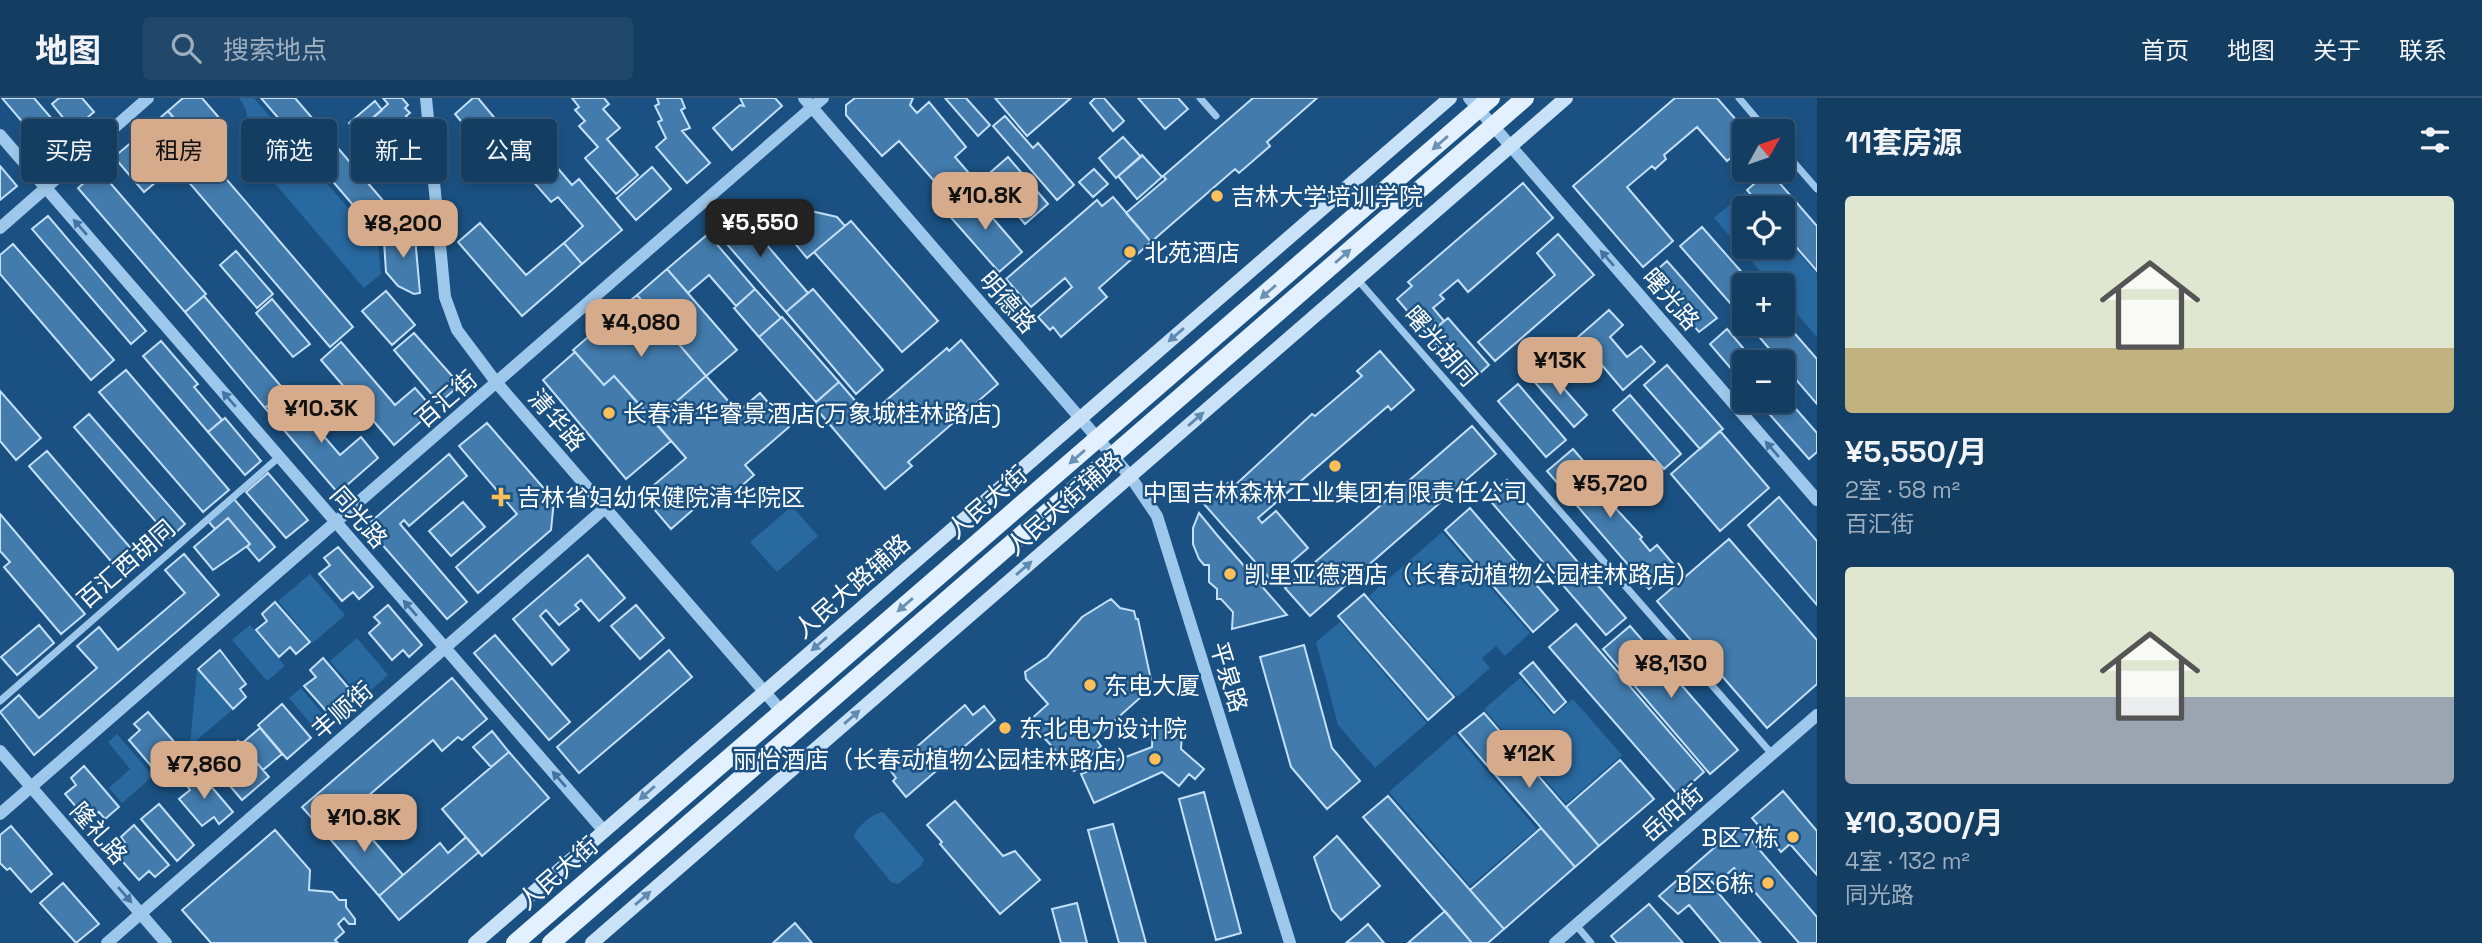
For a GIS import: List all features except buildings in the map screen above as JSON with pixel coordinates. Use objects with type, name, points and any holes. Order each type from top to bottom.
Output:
[{"type":"main road","name":"人民大路辅路","points":[[475,943],[1450,98]]},
{"type":"main road","name":"人民大街","points":[[551,943],[1525,98]]},
{"type":"main road","name":"人民大街辅路","points":[[592,943],[1566,98]]},
{"type":"main road","name":"人民大街","points":[[515,943],[1098,439],[1479,102]]},
{"type":"street","points":[[0,228],[148,98]]},
{"type":"street","name":"清华路","points":[[426,98],[445,297],[457,330],[496,383],[782,712]]},
{"type":"street","name":"百汇街","points":[[0,814],[496,383],[808,103],[823,98]]},
{"type":"street","points":[[1200,98],[1216,116]]},
{"type":"street","points":[[1739,98],[1757,119]]},
{"type":"street","name":"曙光路","points":[[1479,102],[1493,126],[1817,500]]},
{"type":"street","name":"明德路","points":[[808,103],[1098,439]]},
{"type":"street","name":"同光路","points":[[0,135],[604,831]]},
{"type":"street","points":[[1796,165],[1817,189]]},
{"type":"street","name":"曙光胡同","points":[[1357,279],[1772,754]]},
{"type":"street","name":"平泉路","points":[[1098,439],[1130,476],[1157,516],[1290,943]]},
{"type":"street","name":"百汇西胡同","points":[[0,701],[279,457]]},
{"type":"street","name":"丰顺街","points":[[107,943],[605,509]]},
{"type":"street","name":"岳阳街","points":[[1555,943],[1817,715]]},
{"type":"street","name":"隆礼路","points":[[0,751],[166,943]]},
{"type":"street","points":[[1576,925],[1591,943]]},
{"type":"shaded area","points":[[239,98],[254,98],[272,119],[247,119]]},
{"type":"shaded area","points":[[274,182],[326,182],[378,243],[381,274],[364,288]]},
{"type":"shaded area","points":[[1732,203],[1732,239],[1714,218]]},
{"type":"shaded area","points":[[1795,249],[1817,274],[1817,337],[1795,312],[1795,273],[1762,273],[1749,259],[1795,259]]},
{"type":"shaded area","points":[[792,506],[818,536],[777,572],[750,542]]},
{"type":"shaded area","points":[[1442,532],[1530,633],[1505,656],[1496,646],[1482,658],[1490,668],[1457,697],[1369,596]]},
{"type":"shaded area","points":[[310,574],[345,615],[313,643],[278,601]]},
{"type":"shaded area","points":[[1340,622],[1427,723],[1375,768],[1338,725],[1316,642]]},
{"type":"shaded area","points":[[250,625],[285,666],[267,681],[232,640]]},
{"type":"shaded area","points":[[357,638],[388,675],[362,698],[330,661]]},
{"type":"shaded area","points":[[197,669],[232,710],[190,746]]},
{"type":"shaded area","points":[[1520,678],[1553,716],[1573,699],[1622,755],[1566,804],[1484,709]]},
{"type":"shaded area","points":[[301,688],[333,726],[321,736],[289,698]]},
{"type":"shaded area","points":[[117,734],[153,776],[122,803],[109,788],[130,769],[108,742]]},
{"type":"shaded area","points":[[1455,734],[1537,829],[1470,886],[1389,792]]},
{"type":"shaded area","points":[[883,812],[924,859],[921,866],[898,884],[891,882],[854,837],[866,821]]},
{"type":"place","name":"吉林大学培训学院","points":[[1217,196]]},
{"type":"place","name":"北苑酒店","points":[[1130,252]]},
{"type":"place","name":"长春清华睿景酒店(万象城桂林路店)","points":[[609,413]]},
{"type":"place","name":"中国吉林森林工业集团有限责任公司","points":[[1335,466]]},
{"type":"place","name":"吉林省妇幼保健院清华院区","points":[[501,497]]},
{"type":"place","name":"凯里亚德酒店（长春动植物公园桂林路店）","points":[[1230,574]]},
{"type":"place","name":"东电大厦","points":[[1090,685]]},
{"type":"place","name":"东北电力设计院","points":[[1005,728]]},
{"type":"place","name":"丽怡酒店（长春动植物公园桂林路店）","points":[[1155,759]]},
{"type":"place","name":"B区7栋","points":[[1793,837]]},
{"type":"place","name":"B区6栋","points":[[1768,883]]}]
